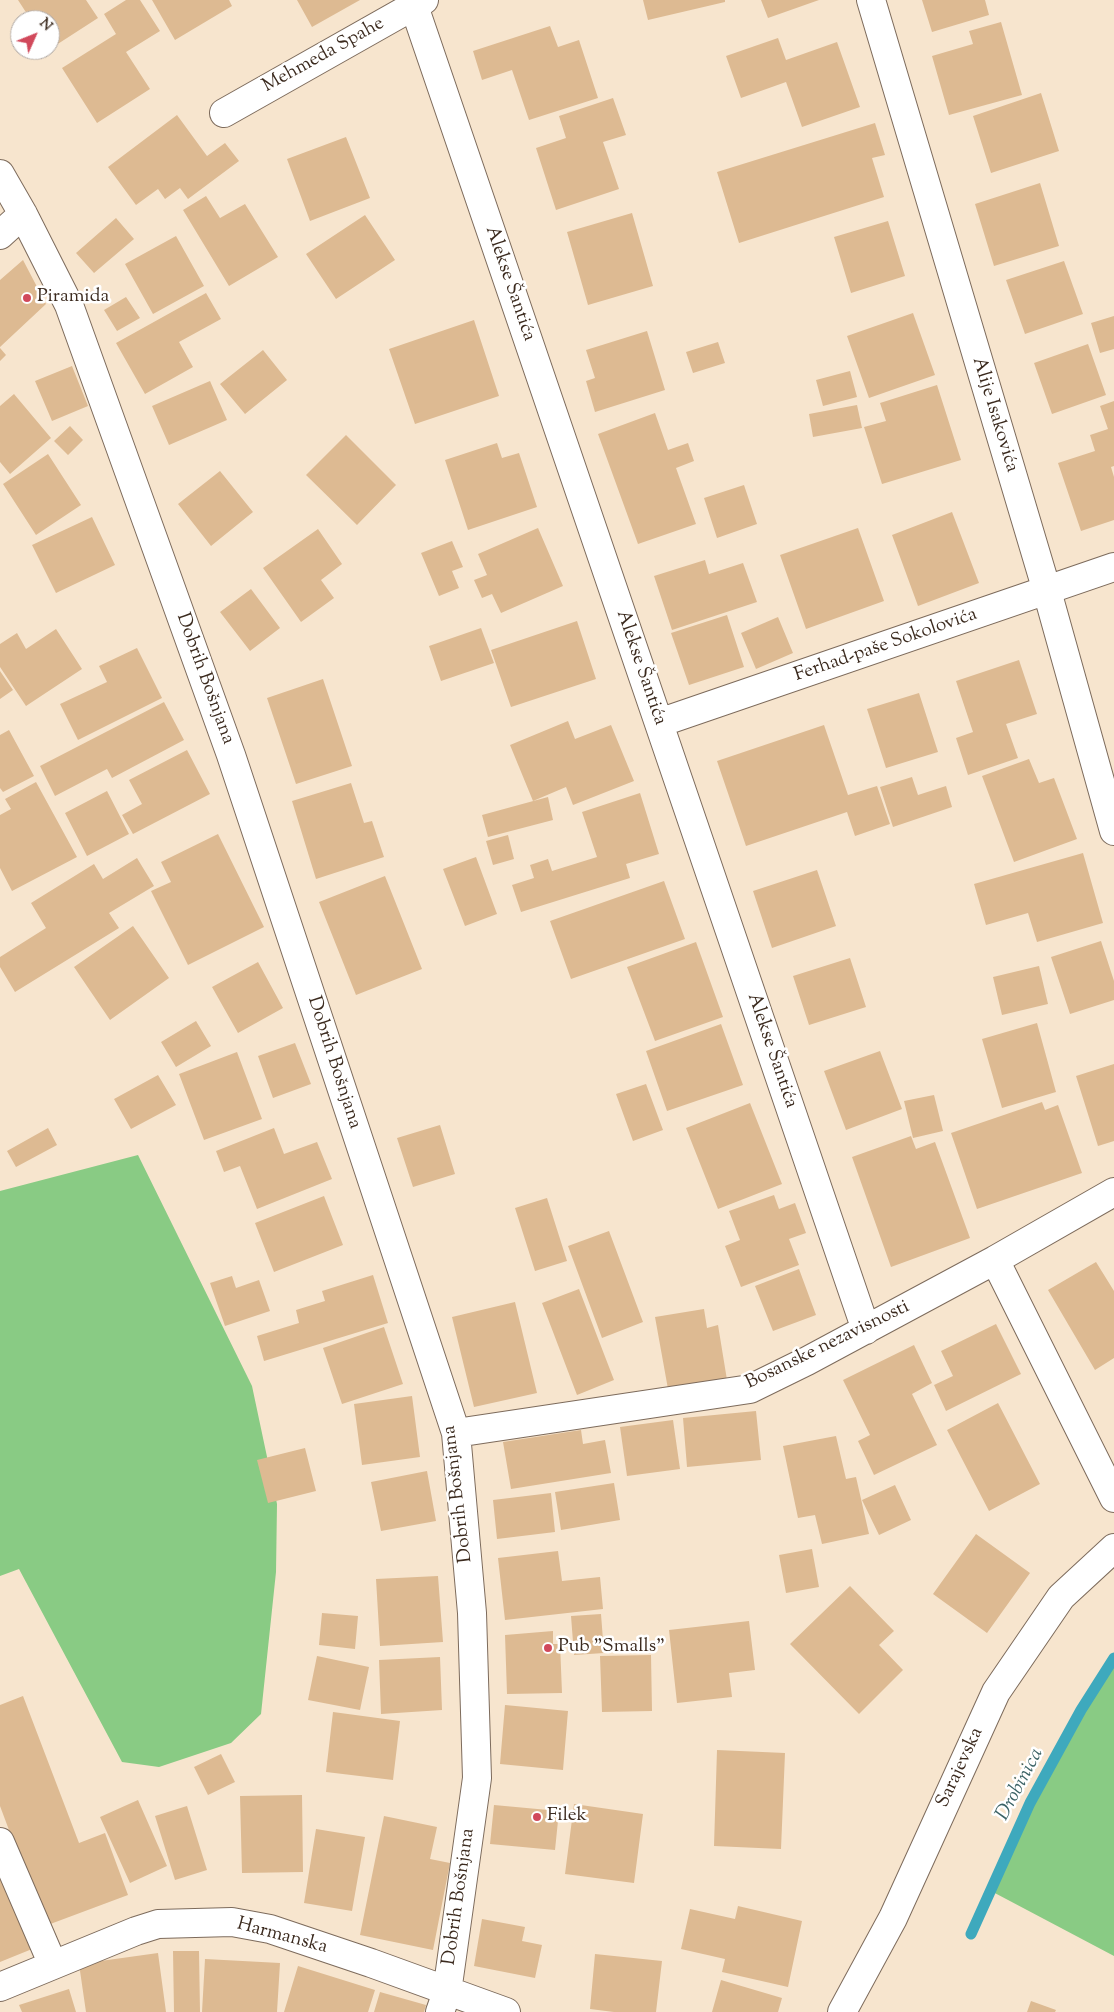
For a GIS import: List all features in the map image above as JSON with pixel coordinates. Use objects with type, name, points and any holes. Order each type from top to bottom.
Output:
[{"type":"street","name":"Alije Isakovića","points":[[871,0],[1047,591],[1114,831]]},
{"type":"street","name":"Mehmeda Spahe","points":[[224,113],[419,3]]},
{"type":"street","name":"Alekse Šantića","points":[[419,3],[659,723],[866,1330]]},
{"type":"street","name":"Dobrih Bošnjana","points":[[0,174],[23,214],[69,305],[232,755],[456,1433],[472,1613],[477,1778],[444,2002]]},
{"type":"street","points":[[0,235],[23,214]]},
{"type":"street","name":"Ferhad-paše Sokolovića","points":[[659,723],[1114,568]]},
{"type":"street","name":"Bosanske nezavisnosti","points":[[456,1433],[750,1388],[866,1330],[995,1260],[1114,1192]]},
{"type":"street","points":[[995,1260],[1114,1498]]},
{"type":"street","name":"Sarajevska","points":[[842,2012],[893,1918],[996,1692],[1061,1597],[1114,1548]]},
{"type":"street","points":[[0,1842],[53,1965]]},
{"type":"street","name":"Harmanska","points":[[0,1987],[136,1931],[158,1924],[232,1922],[270,1929],[371,1963],[444,2002],[506,2012]]},
{"type":"green space","points":[[138,1155],[252,1386],[277,1504],[276,1572],[261,1714],[231,1743],[159,1767],[122,1762],[19,1569],[0,1576],[0,1191]]},
{"type":"green space","points":[[1114,1658],[1114,1956],[991,1891],[1030,1803],[1081,1710]]},
{"type":"building","points":[[18,0],[86,0],[98,18],[60,43],[60,10],[24,10]]},
{"type":"building","points":[[126,0],[140,0],[160,31],[126,52],[150,89],[97,123],[62,68],[116,34],[104,14]]},
{"type":"building","points":[[152,0],[229,0],[232,6],[175,40]]},
{"type":"building","points":[[297,0],[360,0],[312,27]]},
{"type":"building","points":[[643,0],[725,0],[725,2],[648,20]]},
{"type":"building","points":[[761,0],[819,0],[768,18]]},
{"type":"building","points":[[922,0],[985,0],[989,15],[932,32]]},
{"type":"building","points":[[1001,22],[1022,95],[949,115],[932,56],[973,44],[969,31]]},
{"type":"building","points":[[550,26],[558,47],[579,40],[598,98],[529,120],[512,70],[482,80],[473,51]]},
{"type":"building","points":[[778,38],[786,60],[837,42],[860,107],[802,127],[786,82],[741,98],[726,56]]},
{"type":"building","points":[[1041,93],[1059,151],[991,173],[973,116]]},
{"type":"building","points":[[613,98],[626,135],[603,142],[619,189],[556,210],[536,148],[566,138],[559,116]]},
{"type":"building","points":[[177,115],[207,156],[225,143],[239,161],[188,199],[180,188],[165,199],[158,189],[136,205],[108,167]]},
{"type":"building","points":[[875,123],[885,155],[872,158],[884,197],[739,243],[717,172]]},
{"type":"building","points":[[346,137],[370,198],[310,221],[287,159]]},
{"type":"building","points":[[1040,183],[1059,246],[994,266],[975,204]]},
{"type":"building","points":[[206,196],[220,218],[245,204],[278,257],[229,286],[183,210]]},
{"type":"building","points":[[632,213],[653,286],[588,305],[567,232]]},
{"type":"building","points":[[365,215],[395,260],[336,299],[306,254]]},
{"type":"building","points":[[116,218],[134,239],[94,273],[76,253]]},
{"type":"building","points":[[888,221],[905,276],[851,293],[834,237]]},
{"type":"building","points":[[176,236],[204,286],[153,314],[125,264]]},
{"type":"building","points":[[23,260],[46,304],[0,347],[0,280]]},
{"type":"building","points":[[1064,261],[1083,314],[1025,334],[1006,280]]},
{"type":"building","points":[[206,293],[221,319],[179,342],[193,367],[145,394],[116,343]]},
{"type":"building","points":[[126,297],[140,318],[117,331],[104,310]]},
{"type":"building","points":[[913,313],[935,375],[869,398],[847,336]]},
{"type":"building","points":[[1114,316],[1114,349],[1100,353],[1091,323]]},
{"type":"building","points":[[474,320],[499,396],[415,424],[389,349]]},
{"type":"building","points":[[647,331],[665,390],[595,412],[586,381],[595,378],[586,350]]},
{"type":"building","points":[[718,342],[725,363],[693,373],[686,352]]},
{"type":"building","points":[[1088,344],[1106,395],[1052,414],[1034,363]]},
{"type":"building","points":[[0,348],[6,355],[0,361]]},
{"type":"building","points":[[263,350],[287,380],[245,414],[220,384]]},
{"type":"building","points":[[72,366],[88,406],[52,421],[35,381]]},
{"type":"building","points":[[850,371],[857,397],[823,406],[816,380]]},
{"type":"building","points":[[210,381],[227,420],[169,445],[152,406]]},
{"type":"building","points":[[937,385],[961,460],[882,484],[864,427],[886,421],[880,403]]},
{"type":"building","points":[[14,394],[51,438],[10,474],[0,462],[0,406]]},
{"type":"building","points":[[1114,401],[1114,466],[1111,467],[1114,477],[1114,520],[1081,531],[1058,463],[1095,451],[1090,435],[1108,429],[1100,406]]},
{"type":"building","points":[[857,405],[862,428],[813,437],[809,414]]},
{"type":"building","points":[[655,413],[668,450],[688,443],[694,461],[676,468],[696,524],[638,544],[598,434]]},
{"type":"building","points":[[70,426],[83,440],[68,455],[54,441]]},
{"type":"building","points":[[346,435],[396,485],[357,525],[306,475]]},
{"type":"building","points":[[497,443],[502,458],[519,453],[537,507],[468,530],[445,460]]},
{"type":"building","points":[[48,454],[81,505],[36,535],[3,484]]},
{"type":"building","points":[[220,471],[253,512],[211,546],[178,504]]},
{"type":"building","points":[[744,485],[757,524],[717,538],[704,498]]},
{"type":"building","points":[[952,512],[979,583],[918,606],[892,535]]},
{"type":"building","points":[[92,517],[115,565],[56,593],[32,545]]},
{"type":"building","points":[[538,528],[563,586],[501,613],[492,594],[482,598],[474,580],[487,575],[478,554]]},
{"type":"building","points":[[858,528],[884,601],[806,629],[780,555]]},
{"type":"building","points":[[318,529],[342,564],[321,580],[334,598],[301,622],[263,568]]},
{"type":"building","points":[[452,541],[463,567],[452,571],[459,588],[439,596],[421,553]]},
{"type":"building","points":[[705,560],[709,574],[743,563],[757,602],[672,630],[654,576]]},
{"type":"building","points":[[251,589],[280,628],[250,651],[220,612]]},
{"type":"building","points":[[727,615],[744,667],[689,685],[671,633]]},
{"type":"building","points":[[778,617],[793,653],[756,669],[741,633]]},
{"type":"building","points":[[577,621],[596,679],[511,707],[491,650]]},
{"type":"building","points":[[481,628],[494,663],[441,681],[429,646]]},
{"type":"building","points":[[56,629],[82,669],[26,706],[0,667],[0,644],[17,633],[26,649]]},
{"type":"building","points":[[137,648],[162,698],[78,740],[60,704],[107,682],[99,666]]},
{"type":"building","points":[[1019,660],[1037,714],[1006,724],[1018,758],[968,775],[956,738],[973,732],[956,681]]},
{"type":"building","points":[[0,671],[13,690],[0,699]]},
{"type":"building","points":[[323,679],[352,766],[296,784],[267,698]]},
{"type":"building","points":[[919,693],[938,752],[886,768],[867,709]]},
{"type":"building","points":[[164,702],[184,740],[112,778],[107,769],[55,796],[40,766]]},
{"type":"building","points":[[568,721],[575,739],[611,725],[634,781],[573,805],[566,787],[533,801],[510,745]]},
{"type":"building","points":[[824,725],[848,795],[877,786],[890,824],[855,836],[847,812],[746,846],[717,761]]},
{"type":"building","points":[[9,730],[34,776],[3,792],[0,788],[0,735]]},
{"type":"building","points":[[187,750],[210,794],[133,834],[122,815],[142,804],[129,780]]},
{"type":"building","points":[[1029,759],[1039,783],[1054,778],[1077,839],[1014,862],[982,776]]},
{"type":"building","points":[[912,777],[918,795],[946,786],[952,807],[893,827],[880,787]]},
{"type":"building","points":[[36,782],[77,857],[12,891],[0,868],[0,815],[11,809],[5,799]]},
{"type":"building","points":[[351,783],[364,823],[372,821],[384,857],[316,879],[292,801]]},
{"type":"building","points":[[107,791],[129,834],[87,856],[65,813]]},
{"type":"building","points":[[640,793],[659,854],[626,864],[630,878],[521,912],[512,885],[534,878],[530,865],[548,859],[552,871],[597,857],[582,812]]},
{"type":"building","points":[[548,797],[553,820],[488,837],[482,815]]},
{"type":"building","points":[[218,834],[264,927],[188,965],[151,891],[171,882],[161,862]]},
{"type":"building","points":[[508,835],[514,859],[493,865],[486,841]]},
{"type":"building","points":[[1083,853],[1103,923],[1037,942],[1028,913],[986,925],[974,884]]},
{"type":"building","points":[[476,857],[497,914],[465,926],[443,869]]},
{"type":"building","points":[[137,858],[154,886],[109,913],[119,928],[15,992],[0,967],[0,957],[46,928],[31,903],[94,864],[103,879]]},
{"type":"building","points":[[817,870],[836,926],[772,948],[753,891]]},
{"type":"building","points":[[385,876],[422,969],[356,995],[319,902]]},
{"type":"building","points":[[664,881],[685,939],[571,979],[550,921]]},
{"type":"building","points":[[133,926],[169,978],[110,1020],[74,967]]},
{"type":"building","points":[[1101,941],[1114,981],[1114,1000],[1070,1014],[1051,957]]},
{"type":"building","points":[[696,942],[723,1017],[655,1041],[627,967]]},
{"type":"building","points":[[850,958],[866,1007],[809,1025],[793,976]]},
{"type":"building","points":[[258,962],[283,1008],[238,1033],[212,987]]},
{"type":"building","points":[[1039,966],[1048,1004],[1002,1015],[993,977]]},
{"type":"building","points":[[196,1021],[211,1046],[176,1067],[161,1042]]},
{"type":"building","points":[[1037,1023],[1056,1092],[1002,1108],[982,1039]]},
{"type":"building","points":[[721,1024],[743,1085],[667,1111],[646,1051]]},
{"type":"building","points":[[295,1043],[311,1084],[273,1098],[258,1056]]},
{"type":"building","points":[[880,1051],[902,1109],[846,1130],[824,1071]]},
{"type":"building","points":[[237,1052],[262,1119],[204,1140],[179,1074]]},
{"type":"building","points":[[1114,1064],[1114,1141],[1098,1146],[1076,1076]]},
{"type":"building","points":[[158,1075],[176,1105],[131,1129],[114,1099]]},
{"type":"building","points":[[646,1084],[663,1130],[633,1141],[616,1094]]},
{"type":"building","points":[[934,1095],[943,1131],[913,1138],[904,1101]]},
{"type":"building","points":[[1042,1102],[1045,1110],[1058,1105],[1082,1173],[977,1209],[951,1133]]},
{"type":"building","points":[[750,1103],[782,1184],[718,1209],[686,1128]]},
{"type":"building","points":[[440,1125],[455,1174],[413,1187],[397,1138]]},
{"type":"building","points":[[48,1128],[57,1145],[16,1167],[7,1151]]},
{"type":"building","points":[[274,1128],[284,1154],[317,1142],[332,1179],[257,1209],[240,1166],[224,1172],[216,1151]]},
{"type":"building","points":[[911,1136],[916,1149],[935,1142],[970,1238],[891,1267],[852,1157]]},
{"type":"building","points":[[774,1195],[779,1209],[795,1203],[806,1233],[789,1239],[799,1265],[741,1287],[725,1246],[740,1240],[729,1211]]},
{"type":"building","points":[[324,1196],[343,1245],[274,1272],[255,1223]]},
{"type":"building","points":[[547,1198],[567,1261],[535,1271],[515,1208]]},
{"type":"building","points":[[609,1231],[643,1322],[602,1338],[568,1246]]},
{"type":"building","points":[[1096,1262],[1114,1291],[1114,1358],[1095,1370],[1048,1290]]},
{"type":"building","points":[[799,1269],[816,1315],[773,1331],[755,1286]]},
{"type":"building","points":[[373,1275],[388,1323],[264,1361],[257,1336],[299,1323],[296,1310],[325,1301],[322,1291]]},
{"type":"building","points":[[232,1276],[236,1288],[259,1280],[270,1311],[225,1326],[210,1283]]},
{"type":"building","points":[[579,1289],[614,1380],[577,1395],[542,1303]]},
{"type":"building","points":[[515,1302],[537,1393],[474,1407],[452,1317]]},
{"type":"building","points":[[704,1309],[707,1328],[718,1325],[727,1380],[668,1389],[655,1317]]},
{"type":"building","points":[[996,1324],[1021,1374],[946,1411],[934,1385],[953,1376],[941,1351]]},
{"type":"building","points":[[384,1327],[403,1384],[342,1404],[323,1348]]},
{"type":"building","points":[[914,1345],[932,1383],[912,1394],[937,1445],[874,1475],[858,1441],[870,1435],[843,1380]]},
{"type":"building","points":[[412,1396],[420,1457],[362,1465],[354,1404]]},
{"type":"building","points":[[998,1403],[1040,1484],[989,1511],[947,1430]]},
{"type":"building","points":[[756,1411],[761,1460],[687,1467],[683,1418]]},
{"type":"building","points":[[673,1420],[680,1469],[627,1476],[620,1427]]},
{"type":"building","points":[[581,1430],[583,1444],[605,1440],[611,1473],[511,1489],[503,1442]]},
{"type":"building","points":[[836,1436],[846,1479],[856,1477],[869,1534],[822,1544],[815,1515],[798,1518],[783,1446]]},
{"type":"building","points":[[305,1448],[316,1491],[268,1503],[257,1460]]},
{"type":"building","points":[[427,1471],[436,1521],[381,1531],[371,1482]]},
{"type":"building","points":[[614,1483],[620,1520],[561,1530],[555,1492]]},
{"type":"building","points":[[895,1485],[911,1520],[879,1535],[862,1500]]},
{"type":"building","points":[[551,1493],[555,1532],[497,1539],[493,1500]]},
{"type":"building","points":[[976,1534],[1030,1573],[987,1633],[933,1594]]},
{"type":"building","points":[[812,1549],[819,1587],[786,1593],[779,1555]]},
{"type":"building","points":[[558,1551],[562,1581],[600,1577],[603,1609],[505,1620],[498,1558]]},
{"type":"building","points":[[438,1576],[443,1642],[380,1646],[376,1579]]},
{"type":"building","points":[[850,1586],[894,1631],[879,1645],[903,1670],[859,1714],[790,1644]]},
{"type":"building","points":[[322,1613],[358,1616],[355,1649],[319,1645]]},
{"type":"building","points":[[601,1614],[604,1653],[574,1655],[571,1616]]},
{"type":"building","points":[[749,1621],[755,1670],[729,1673],[732,1697],[677,1703],[669,1630]]},
{"type":"building","points":[[553,1631],[553,1644],[560,1644],[562,1693],[507,1694],[505,1635]]},
{"type":"building","points":[[651,1655],[652,1711],[602,1712],[600,1656]]},
{"type":"building","points":[[317,1656],[369,1667],[360,1710],[308,1700]]},
{"type":"building","points":[[440,1657],[442,1710],[381,1714],[379,1660]]},
{"type":"building","points":[[23,1696],[79,1843],[105,1833],[128,1895],[45,1926],[0,1806],[0,1705]]},
{"type":"building","points":[[505,1705],[568,1711],[563,1770],[500,1764]]},
{"type":"building","points":[[333,1712],[400,1721],[393,1780],[326,1772]]},
{"type":"building","points":[[717,1750],[785,1753],[781,1849],[714,1846]]},
{"type":"building","points":[[221,1754],[235,1782],[208,1795],[194,1767]]},
{"type":"building","points":[[302,1795],[303,1872],[242,1873],[240,1796]]},
{"type":"building","points":[[138,1800],[167,1866],[130,1883],[100,1817]]},
{"type":"building","points":[[574,1804],[643,1814],[634,1883],[565,1874]]},
{"type":"building","points":[[494,1805],[559,1811],[555,1850],[490,1844]]},
{"type":"building","points":[[187,1806],[207,1870],[175,1880],[155,1816]]},
{"type":"building","points":[[384,1816],[437,1827],[430,1859],[450,1863],[433,1950],[360,1935]]},
{"type":"building","points":[[316,1829],[365,1837],[352,1911],[304,1903]]},
{"type":"building","points":[[0,1854],[37,1947],[0,1962]]},
{"type":"building","points":[[738,1906],[802,1921],[788,1987],[722,1972],[725,1959],[681,1949],[690,1909],[735,1919]]},
{"type":"building","points":[[482,1919],[525,1927],[522,1941],[542,1945],[535,1978],[474,1966]]},
{"type":"building","points":[[173,1951],[199,1951],[200,2012],[174,2012]]},
{"type":"building","points":[[158,1953],[166,2012],[86,2012],[79,1964]]},
{"type":"building","points":[[595,1954],[662,1961],[656,2012],[614,2012],[590,2009]]},
{"type":"building","points":[[205,1959],[280,1963],[277,2012],[202,2012]]},
{"type":"building","points":[[298,1966],[375,1990],[368,2012],[284,2012]]},
{"type":"building","points":[[721,1980],[782,1998],[778,2012],[712,2012]]},
{"type":"building","points":[[69,1989],[76,2012],[22,2012],[19,2005]]},
{"type":"building","points":[[380,1992],[426,2005],[424,2012],[374,2012]]},
{"type":"building","points":[[1031,2001],[1056,2010],[1055,2012],[1027,2012]]},
{"type":"waterway","name":"Drobinica","points":[[971,1934],[1030,1803],[1081,1710],[1114,1658]]},
{"type":"place","name":"Piramida","points":[[27,298]]},
{"type":"place","name":"Pub \"Smalls\"","points":[[548,1648]]},
{"type":"place","name":"Filek","points":[[537,1817]]}]
